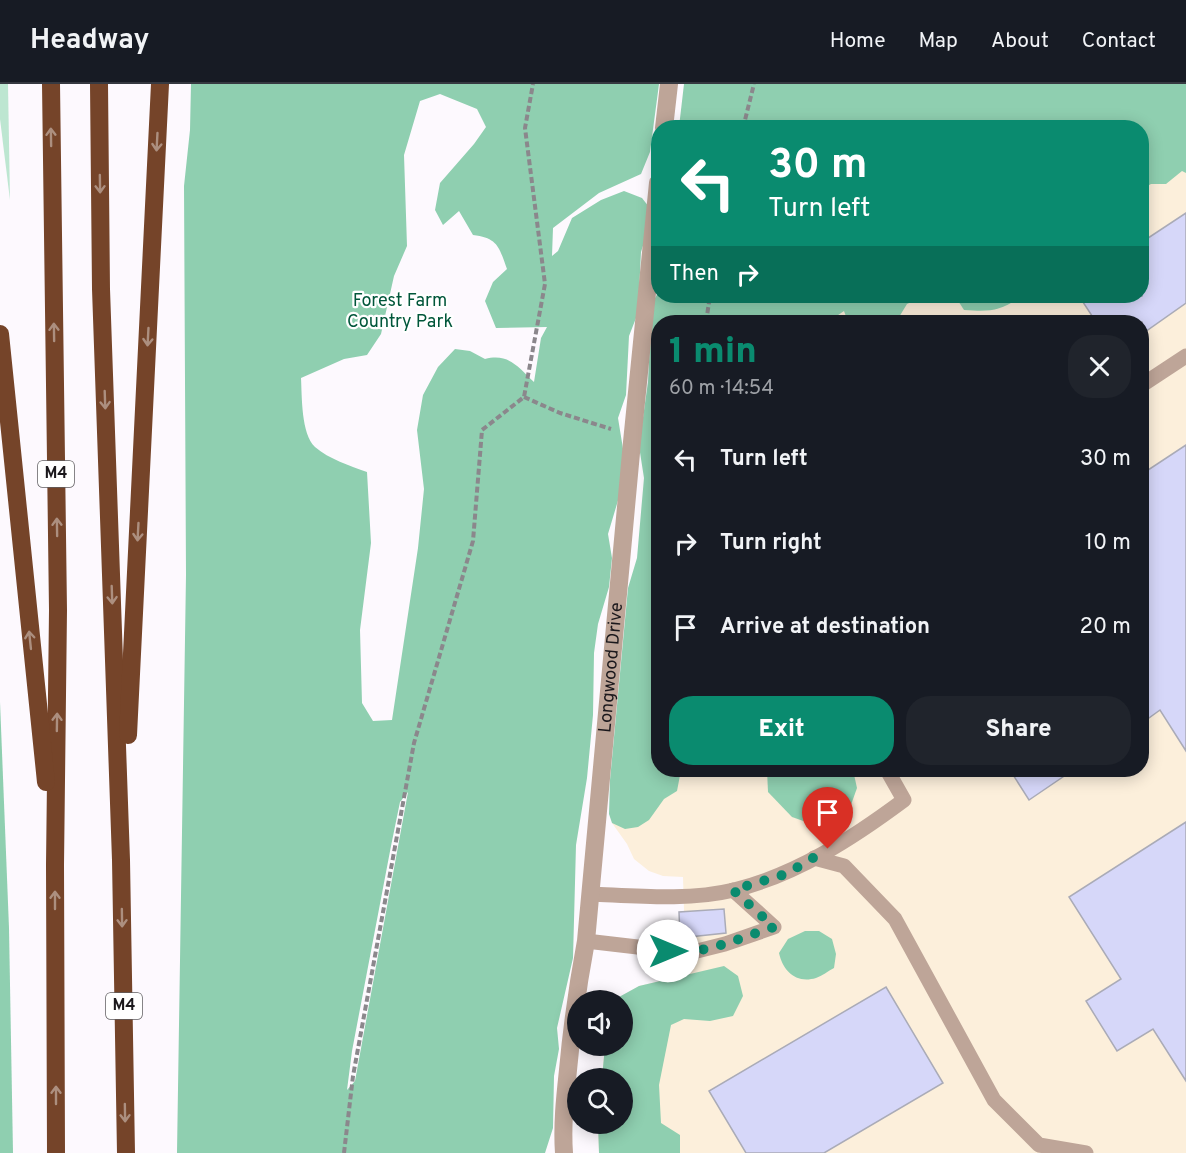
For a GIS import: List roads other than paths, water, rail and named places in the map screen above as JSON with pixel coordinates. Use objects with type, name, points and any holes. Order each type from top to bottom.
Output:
[{"type":"highway","name":"M4","points":[[51,84],[58,610],[55,865],[56,1153]]},
{"type":"highway","name":"M4","points":[[99,84],[101,289],[121,860],[126,1153]]},
{"type":"highway","name":"M4","points":[[121,860],[160,84]]},
{"type":"highway","name":"M4","points":[[0,334],[55,865]]},
{"type":"street","points":[[665,120],[669,84]]},
{"type":"street","name":"Longwood Drive","points":[[564,1153],[562,1134],[564,1111],[575,998],[586,941],[591,894],[651,253]]},
{"type":"lane","points":[[1149,380],[1186,356]]},
{"type":"lane","points":[[591,894],[654,897],[691,895],[733,890],[786,874],[868,827],[904,800],[891,777]]},
{"type":"lane","points":[[814,858],[844,866],[895,919],[994,1100],[1039,1144],[1086,1153]]},
{"type":"lane","points":[[586,941],[689,953],[725,944],[774,927],[733,890]]},
{"type":"park label","name":"Forest Farm Country Park","points":[[400,311]]}]
